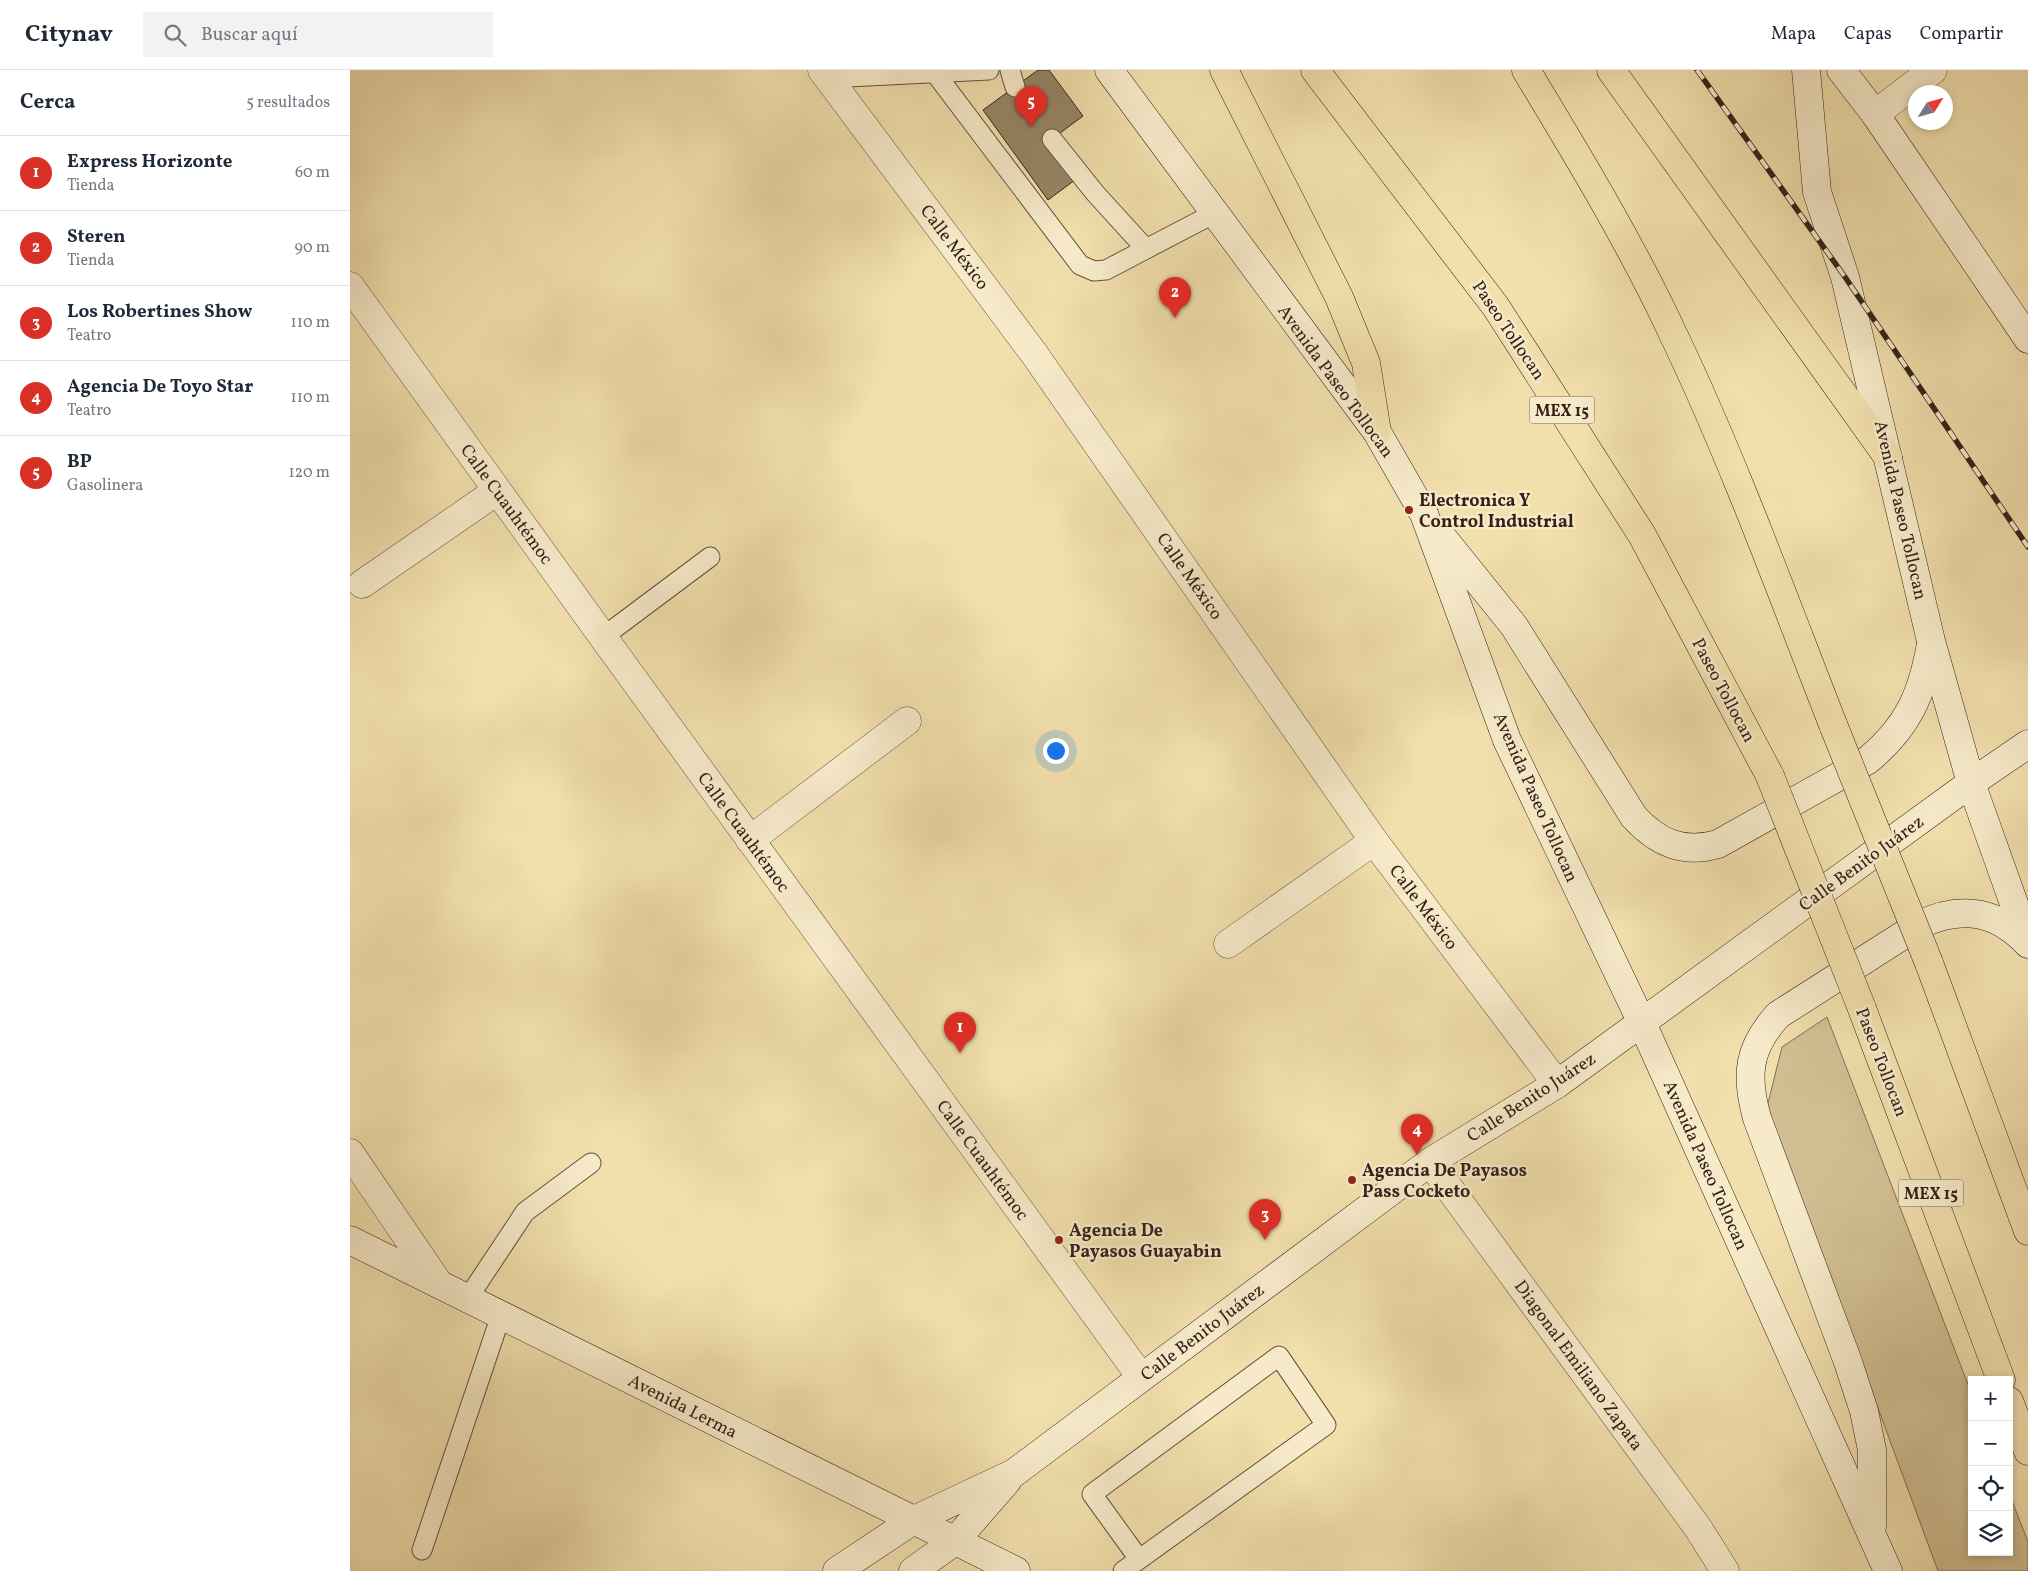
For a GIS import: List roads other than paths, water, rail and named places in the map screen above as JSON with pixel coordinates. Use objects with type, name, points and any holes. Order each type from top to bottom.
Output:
[{"type":"highway","points":[[1224,70],[1342,305],[1366,363],[1377,432]]},
{"type":"highway","name":"Paseo Tollocan","points":[[1315,70],[1496,307],[1642,535],[1770,776],[1861,1006],[2000,1376]]},
{"type":"highway","points":[[1526,70],[1607,204],[1675,337],[1726,455],[1928,963],[2028,1230]]},
{"type":"highway","points":[[1611,70],[1888,457]]},
{"type":"highway","points":[[2013,1412],[2028,1451]]},
{"type":"main road","name":"Avenida Paseo Tollocan","points":[[1109,70],[1213,214],[1377,432],[1424,514],[1507,740],[1642,1023],[1888,1571]]},
{"type":"main road","name":"Avenida Paseo Tollocan","points":[[1806,70],[1817,192],[1845,277],[1931,641],[1971,783],[2028,944]]},
{"type":"main road","points":[[1841,70],[1875,114],[2028,339]]},
{"type":"main road","points":[[1875,114],[1933,70]]},
{"type":"main road","name":"Calle México","points":[[825,74],[1036,354],[1374,841],[1557,1084]]},
{"type":"main road","name":"Calle Cuauhtémoc","points":[[350,286],[603,638],[1142,1377]]},
{"type":"main road","points":[[362,584],[497,491]]},
{"type":"main road","points":[[1424,514],[1514,626],[1624,804],[1645,828],[1670,844],[1701,849],[1718,844],[1868,760],[1884,747],[1910,714],[1926,672],[1931,641]]},
{"type":"main road","points":[[750,840],[907,721]]},
{"type":"main road","name":"Calle Benito Juárez","points":[[837,1571],[912,1521],[1014,1473],[1430,1162],[1557,1084],[1971,783],[2028,744]]},
{"type":"main road","points":[[1228,944],[1374,841]]},
{"type":"main road","points":[[1872,1534],[1872,1450],[1864,1411],[1848,1362],[1757,1118],[1751,1097],[1751,1061],[1756,1045],[1764,1030],[1778,1015],[1919,925],[1939,915],[1973,913],[1989,918],[2005,924],[2028,944]]},
{"type":"main road","points":[[350,1153],[439,1284]]},
{"type":"main road","name":"Diagonal Emiliano Zapata","points":[[1430,1162],[1698,1528],[1725,1571]]},
{"type":"main road","name":"Avenida Lerma","points":[[350,1240],[912,1521],[1016,1571]]},
{"type":"main road","name":"Calle Benito Juárez","points":[[913,1571],[955,1541],[1014,1473]]},
{"type":"lane","points":[[825,74],[935,73],[989,70]]},
{"type":"lane","points":[[935,73],[1080,265],[1094,271],[1106,270],[1213,214]]},
{"type":"lane","points":[[1052,139],[1095,193],[1146,249]]},
{"type":"lane","points":[[603,638],[710,558]]},
{"type":"lane","points":[[468,1298],[525,1212],[591,1163]]},
{"type":"lane","points":[[422,1550],[501,1314]]},
{"type":"lane","points":[[1123,1571],[1326,1425],[1279,1356],[1092,1494],[1139,1559]]},
{"type":"railway","points":[[1697,70],[1845,277],[2028,547]]},
{"type":"place","name":"BP","points":[[1031,127]]},
{"type":"place","name":"Steren","points":[[1175,318]]},
{"type":"place","name":"Electronica Y Control Industrial","points":[[1409,510]]},
{"type":"place","name":"Express Horizonte","points":[[960,1053]]},
{"type":"place","name":"Agencia De Toyo Star","points":[[1417,1155]]},
{"type":"place","name":"Agencia De Payasos Pass Cocketo","points":[[1352,1180]]},
{"type":"place","name":"Agencia De Payasos Guayabin","points":[[1059,1240]]},
{"type":"place","name":"Los Robertines Show","points":[[1265,1240]]}]
